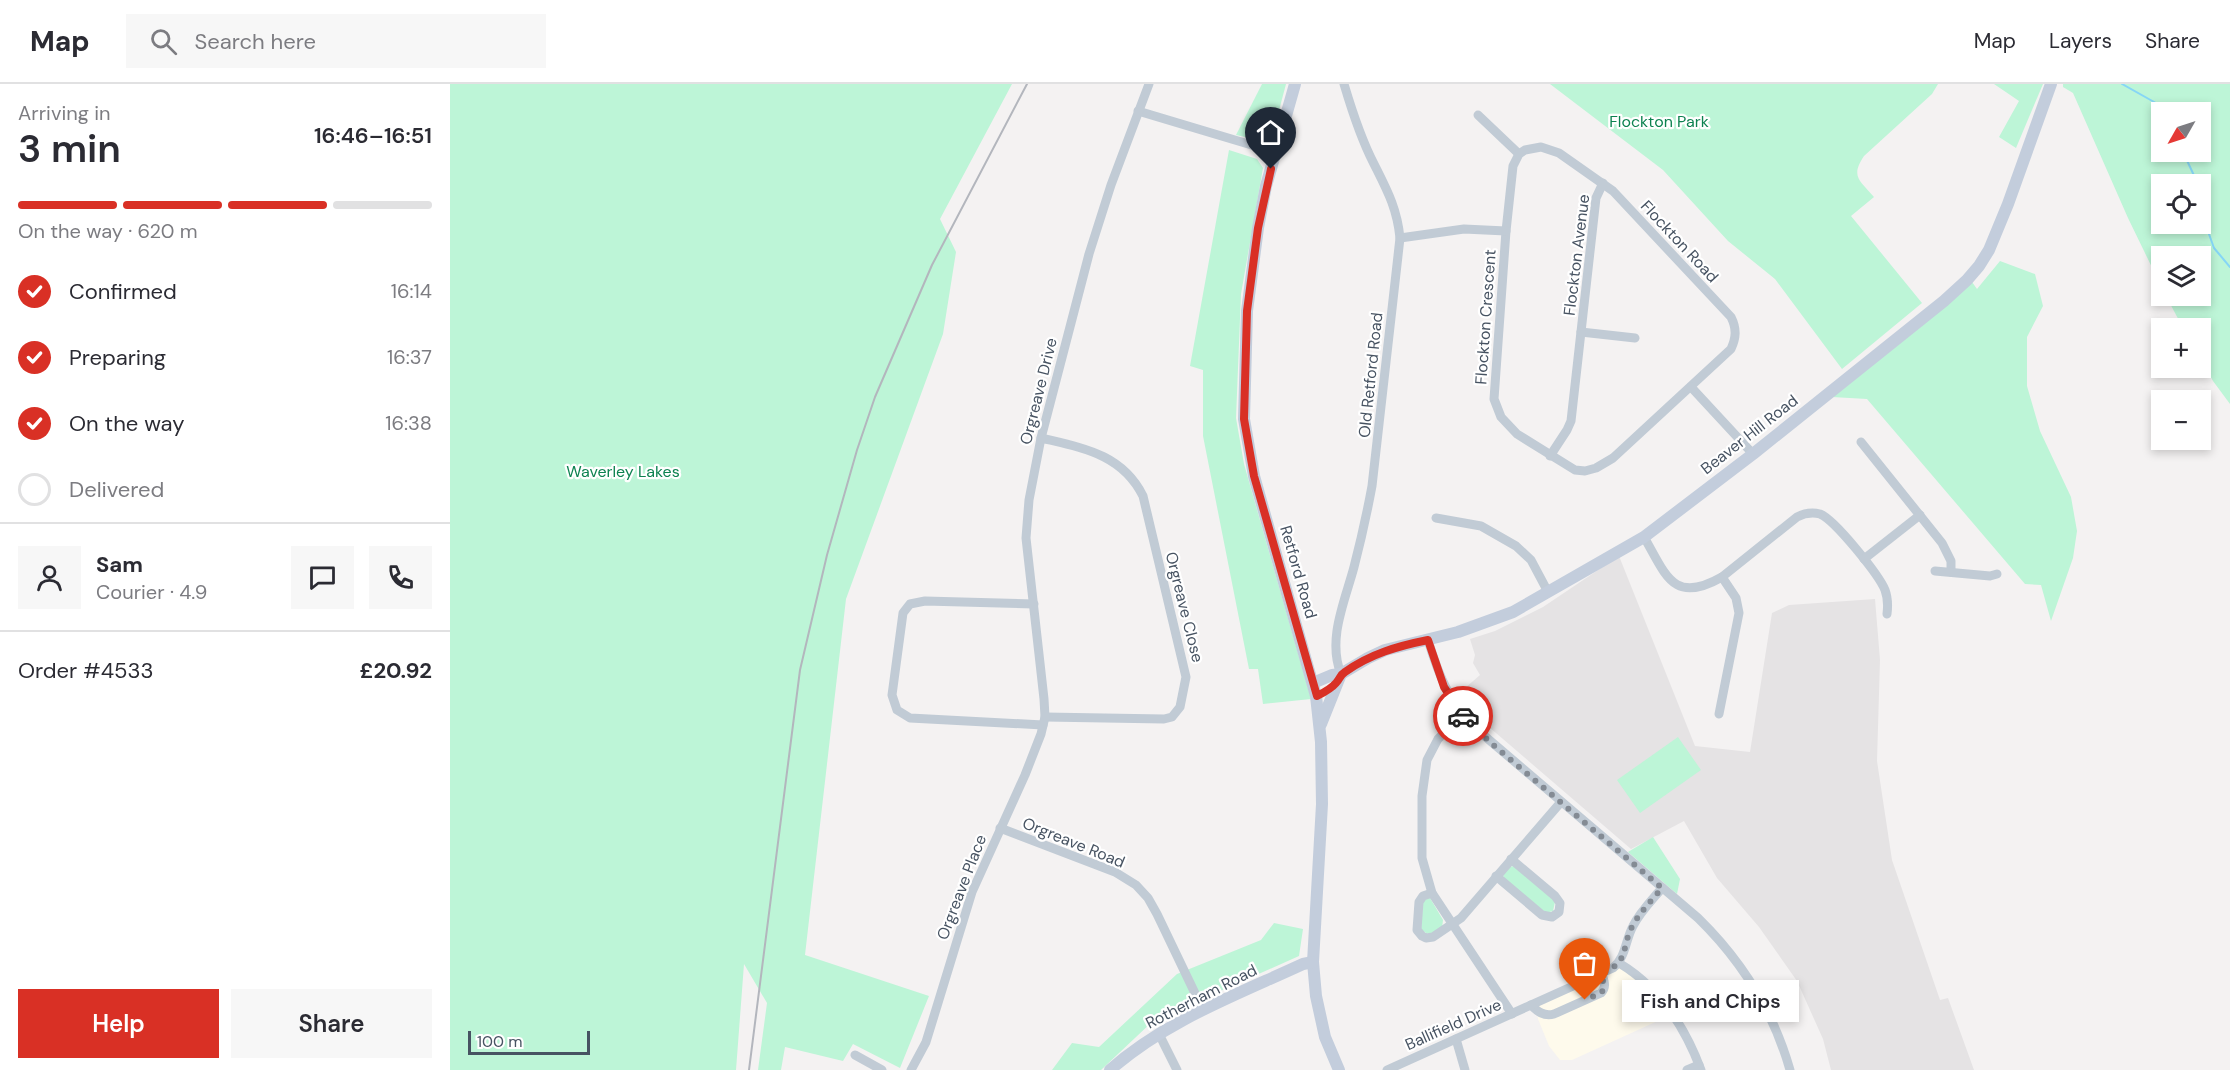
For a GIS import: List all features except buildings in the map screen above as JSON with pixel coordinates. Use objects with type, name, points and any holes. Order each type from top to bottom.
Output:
[{"type":"main road","name":"Retford Road","points":[[1295,84],[1275,152],[1258,228],[1247,311],[1244,419],[1254,476],[1317,696],[1322,804],[1313,962],[1316,996],[1325,1037],[1339,1070]]},
{"type":"main road","name":"Beaver Hill Road","points":[[1317,696],[1368,658],[1385,650],[1496,620],[1644,537],[1754,454],[1944,301],[1979,266],[1989,250],[2051,84]]},
{"type":"main road","name":"Beaver Hill Road","points":[[1313,683],[1332,675],[1340,678]]},
{"type":"main road","points":[[1320,726],[1340,678]]},
{"type":"main road","name":"Rotherham Road","points":[[1110,1070],[1140,1046],[1203,1010],[1303,964],[1313,962]]},
{"type":"street","name":"Orgreave Drive","points":[[1044,721],[1026,538],[1027,518],[1041,438],[1095,235],[1149,84]]},
{"type":"street","name":"Old Retford Road","points":[[1340,678],[1336,662],[1336,638],[1367,515],[1372,486],[1400,238],[1393,200],[1373,162],[1344,84]]},
{"type":"street","points":[[1138,111],[1275,152]]},
{"type":"street","points":[[1400,238],[1464,229],[1506,231],[1513,166],[1519,154],[1478,115]]},
{"type":"street","name":"Flockton Road","points":[[1519,154],[1533,148],[1551,148],[1603,183],[1731,317],[1736,336],[1731,349],[1691,387]]},
{"type":"street","name":"Flockton Avenue","points":[[1550,456],[1571,421],[1596,198],[1603,183]]},
{"type":"street","name":"Flockton Crescent","points":[[1506,231],[1495,390],[1496,408],[1508,425],[1550,456],[1575,470],[1596,468],[1613,458],[1691,387]]},
{"type":"street","name":"Flockton Avenue","points":[[1581,332],[1635,338]]},
{"type":"street","points":[[1691,387],[1754,454]]},
{"type":"street","name":"Orgreave Close","points":[[1041,438],[1098,454],[1122,468],[1137,486],[1143,496],[1186,677],[1180,707],[1172,717],[1044,721]]},
{"type":"street","points":[[1860,442],[1948,552],[1951,572]]},
{"type":"street","points":[[1644,537],[1668,578],[1675,584],[1692,589],[1722,577],[1797,517],[1812,513],[1827,518],[1864,559],[1885,590],[1888,602],[1887,614]]},
{"type":"street","points":[[1864,559],[1920,515]]},
{"type":"street","points":[[1436,518],[1481,526],[1516,546],[1531,560],[1548,592]]},
{"type":"street","points":[[1935,571],[1990,576],[1997,574]]},
{"type":"street","points":[[1719,714],[1739,613],[1736,598],[1722,577]]},
{"type":"street","points":[[1034,604],[925,600],[910,604],[903,613],[892,695],[897,710],[910,718],[1044,721]]},
{"type":"street","points":[[1428,640],[1444,687],[1462,716],[1711,931],[1744,970],[1770,1016],[1790,1070]]},
{"type":"street","points":[[1462,716],[1438,739],[1429,754],[1425,769],[1421,846],[1425,873],[1432,893],[1512,1014]]},
{"type":"street","name":"Orgreave Place","points":[[911,1070],[926,1042],[972,892],[1025,775],[1044,721]]},
{"type":"street","points":[[1432,893],[1423,896],[1419,902],[1418,930],[1426,938],[1432,937],[1461,918],[1561,802]]},
{"type":"street","name":"Orgreave Road","points":[[1000,828],[1114,872],[1136,885],[1148,898],[1157,914],[1203,1010]]},
{"type":"street","points":[[1496,876],[1542,915],[1552,917],[1559,912],[1560,903],[1555,896],[1511,859]]},
{"type":"street","points":[[1662,888],[1642,910],[1633,925],[1619,963],[1631,970],[1647,985],[1673,1014],[1684,1031],[1700,1067],[1687,1070]]},
{"type":"street","name":"Ballifield Drive","points":[[1388,1070],[1602,974],[1619,963]]},
{"type":"street","points":[[1531,1005],[1548,1016],[1554,1014],[1601,993],[1605,984],[1602,974]]},
{"type":"street","points":[[1159,1034],[1177,1070]]},
{"type":"street","points":[[1456,1039],[1465,1070]]},
{"type":"street","points":[[855,1055],[882,1070]]},
{"type":"shaded area","points":[[1619,556],[1695,746],[1750,752],[1772,613],[1789,605],[1875,599],[1880,660],[1877,761],[1892,860],[1940,1000],[1948,998],[1974,1070],[1831,1070],[1823,1039],[1797,981],[1759,927],[1717,878],[1684,821],[1631,849],[1468,709],[1457,695],[1480,675],[1473,663],[1475,655],[1470,639],[1495,631],[1543,607]]},
{"type":"shaded area","points":[[1619,963],[1673,1014],[1572,1060],[1560,1060],[1549,1046],[1537,1011],[1531,1005]]},
{"type":"green space","name":"Waverley Lakes","points":[[450,84],[1012,84],[940,219],[956,252],[943,334],[846,599],[805,955],[929,996],[900,1068],[853,1044],[843,1061],[785,1047],[781,1070],[758,1070],[767,1003],[744,964],[736,1070],[450,1070]]},
{"type":"green space","points":[[1262,84],[1286,84],[1273,133],[1259,140],[1236,135]]},
{"type":"green space","name":"Flockton Park","points":[[1550,84],[1938,84],[1932,94],[1864,156],[1857,174],[1874,197],[1851,216],[1922,303],[1842,369],[1775,279],[1728,241],[1663,170]]},
{"type":"green space","points":[[1994,84],[2043,84],[2016,148],[1999,137],[2019,101]]},
{"type":"green space","points":[[2063,84],[2230,84],[2230,404],[2211,377],[2211,318],[2178,318],[2171,306],[2211,306],[2211,246],[2151,246],[2151,265],[2073,93],[2063,87]]},
{"type":"green space","points":[[1229,150],[1257,159],[1263,168],[1241,294],[1236,418],[1244,464],[1311,699],[1263,704],[1258,669],[1249,669],[1203,436],[1203,370],[1190,366]]},
{"type":"green space","points":[[2000,261],[2035,274],[2043,306],[2027,337],[2027,386],[2040,431],[2071,497],[2077,531],[2073,558],[2051,621],[2041,585],[2025,584],[1867,399],[1832,397],[1972,282],[1977,289]]},
{"type":"green space","points":[[1678,737],[1701,770],[1640,813],[1617,780]]},
{"type":"green space","points":[[1653,837],[1680,879],[1677,894],[1628,852]]},
{"type":"green space","points":[[1514,866],[1551,897],[1555,902],[1553,911],[1546,913],[1504,879],[1503,874],[1509,867]]},
{"type":"green space","points":[[1430,898],[1443,920],[1442,928],[1431,934],[1421,929],[1423,901]]},
{"type":"green space","points":[[1274,923],[1303,929],[1299,956],[1153,1021],[1101,1070],[1052,1070],[1072,1043],[1099,1047],[1177,974],[1261,940]]},
{"type":"waterway","points":[[2122,84],[2154,102]]},
{"type":"waterway","points":[[2188,162],[2193,174]]},
{"type":"waterway","points":[[2209,234],[2214,248],[2230,267]]},
{"type":"railway","points":[[749,1070],[800,670],[827,555],[857,450],[875,397],[932,265],[1027,84]]},
{"type":"way so far","points":[[1463,716],[1492,744],[1662,888],[1642,910],[1633,925],[1619,963],[1602,974],[1604,989],[1601,993],[1585,1000]]},
{"type":"place","name":"Fish and Chips","points":[[1585,1000]]},
{"type":"route","points":[[1271,169],[1258,228],[1247,311],[1244,419],[1254,476],[1317,696],[1338,682],[1341,674],[1368,658],[1385,650],[1428,640],[1444,687],[1463,716]]}]
